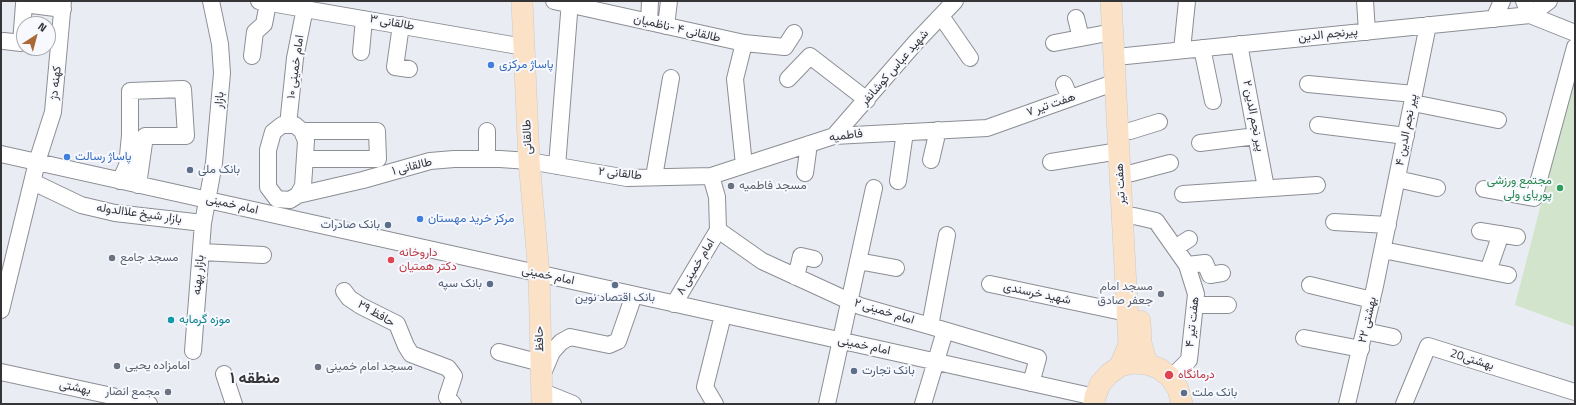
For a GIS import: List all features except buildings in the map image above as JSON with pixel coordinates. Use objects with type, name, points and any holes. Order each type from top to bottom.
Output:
[{"type":"main road","name":"طالقانی","points":[[522,1],[529,161],[539,274]]},
{"type":"main road","name":"هفت تیر","points":[[1111,1],[1113,32],[1120,56],[1130,131],[1141,343],[1147,364]]},
{"type":"main road","name":"هفت تیر","points":[[1120,366],[1129,344],[1116,82],[1120,56],[1123,1]]},
{"type":"main road","name":"حافظ","points":[[539,274],[541,384]]},
{"type":"main road","points":[[1094,401],[1100,384],[1108,374],[1120,366],[1133,363],[1147,364],[1160,369],[1171,378],[1178,389],[1182,404]]},
{"type":"street","name":"بازار","points":[[206,200],[214,163],[222,73],[220,44],[211,1]]},
{"type":"street","points":[[649,22],[650,1]]},
{"type":"street","points":[[666,26],[669,1]]},
{"type":"street","name":"شهید عباس کوشانفر","points":[[834,136],[867,100],[916,42],[955,1]]},
{"type":"street","points":[[1182,50],[1187,1]]},
{"type":"street","points":[[1365,1],[1367,32]]},
{"type":"street","points":[[1494,19],[1502,1]]},
{"type":"street","points":[[1527,8],[1549,1]]},
{"type":"street","points":[[4,41],[21,43],[25,2],[63,5]]},
{"type":"street","points":[[252,56],[250,32],[264,24],[264,2]]},
{"type":"street","name":"طالقانی ۳","points":[[264,2],[364,18],[524,47]]},
{"type":"street","points":[[557,166],[564,2]]},
{"type":"street","name":"طالقانی ۴ -ناظمیان","points":[[564,2],[744,43],[786,47],[794,33]]},
{"type":"street","name":"کهنه دژ","points":[[1,310],[32,182],[53,112],[63,5]]},
{"type":"street","name":"امام خمینی ۱۰","points":[[298,195],[303,186],[306,141],[295,128],[295,58],[305,8]]},
{"type":"street","points":[[1527,8],[1575,33]]},
{"type":"street","name":"پیرنجم الدین","points":[[1120,56],[1494,19],[1527,8]]},
{"type":"street","points":[[941,16],[970,58]]},
{"type":"street","points":[[361,52],[364,18]]},
{"type":"street","points":[[1076,18],[1081,38]]},
{"type":"street","points":[[401,25],[395,67],[409,69]]},
{"type":"street","name":"پیر نجم الدین ۴","points":[[1386,237],[1428,25]]},
{"type":"street","points":[[1054,43],[1113,32]]},
{"type":"street","points":[[744,43],[735,79],[744,165]]},
{"type":"street","name":"پیر نجم الدین ۲","points":[[1239,44],[1266,188]]},
{"type":"street","points":[[1484,189],[1534,198],[1575,46]]},
{"type":"street","points":[[1202,48],[1213,101]]},
{"type":"street","points":[[788,79],[810,56],[867,100]]},
{"type":"street","points":[[654,177],[671,78]]},
{"type":"street","name":"هفت تیر ۷","points":[[987,128],[1067,91],[1116,82]]},
{"type":"street","points":[[1308,84],[1413,99],[1498,120]]},
{"type":"street","points":[[120,181],[127,166],[130,135],[130,91],[183,89],[186,136],[145,136],[138,185]]},
{"type":"street","points":[[1130,131],[1159,122]]},
{"type":"street","name":"طالقانی ۱","points":[[295,128],[282,125],[273,132],[268,150],[268,187],[277,199],[290,200],[298,195],[363,180],[430,161],[454,159],[529,161]]},
{"type":"street","points":[[1318,125],[1406,136]]},
{"type":"street","points":[[295,128],[377,131],[378,159],[305,159]]},
{"type":"street","name":"فاطمیه","points":[[711,176],[834,136],[987,128]]},
{"type":"street","points":[[931,160],[938,130]]},
{"type":"street","points":[[486,159],[487,131]]},
{"type":"street","points":[[898,181],[905,132]]},
{"type":"street","points":[[1200,143],[1256,136]]},
{"type":"street","points":[[805,173],[809,144]]},
{"type":"street","points":[[1051,162],[1119,151]]},
{"type":"street","name":"امام خمینی","points":[[1,154],[1031,383],[1094,401]]},
{"type":"street","name":"طالقانی ۲","points":[[529,161],[627,178],[711,176]]},
{"type":"street","points":[[1132,173],[1170,163]]},
{"type":"street","points":[[711,176],[717,197],[718,230]]},
{"type":"street","points":[[1397,179],[1437,188]]},
{"type":"street","name":"بازار شیخ علاالدوله","points":[[32,182],[81,205],[115,214],[203,223]]},
{"type":"street","points":[[1184,194],[1317,185]]},
{"type":"street","points":[[827,404],[874,188]]},
{"type":"street","points":[[203,223],[206,200]]},
{"type":"street","name":"هفت تیر ۴","points":[[1134,216],[1156,221],[1187,265],[1196,294],[1188,360],[1171,378]]},
{"type":"street","points":[[1334,222],[1386,237],[1488,271],[1508,275]]},
{"type":"street","name":"بازار پهنه","points":[[193,351],[203,223]]},
{"type":"street","name":"امام خمینی ۲","points":[[718,230],[762,261],[849,302],[1038,358],[1031,383]]},
{"type":"street","name":"امام خمینی ۸","points":[[674,304],[718,230]]},
{"type":"street","points":[[1480,231],[1517,237]]},
{"type":"street","points":[[1488,271],[1501,234]]},
{"type":"street","points":[[923,404],[936,362],[937,328],[947,235]]},
{"type":"street","name":"بهشتی ۲۲","points":[[1347,404],[1386,237]]},
{"type":"street","points":[[1175,248],[1189,239]]},
{"type":"street","points":[[201,252],[263,256]]},
{"type":"street","points":[[796,277],[801,256],[814,259]]},
{"type":"street","points":[[858,261],[896,268]]},
{"type":"street","points":[[1187,265],[1205,263],[1210,275],[1222,273]]},
{"type":"street","name":"شهید خرسندی","points":[[990,284],[1127,314]]},
{"type":"street","points":[[1310,285],[1372,300]]},
{"type":"street","name":"حافظ ۲۹","points":[[344,291],[349,298],[361,306],[397,324],[411,354],[448,368],[454,376],[447,397],[453,404]]},
{"type":"street","points":[[541,384],[552,352],[561,342],[570,337],[609,345],[618,341],[634,295]]},
{"type":"street","points":[[1195,305],[1228,305]]},
{"type":"street","points":[[715,404],[705,387],[723,314]]},
{"type":"street","points":[[1365,331],[1393,337]]},
{"type":"street","points":[[1304,338],[1361,349]]},
{"type":"street","name":"بهشتی20","points":[[1404,404],[1428,346],[1575,392]]},
{"type":"street","points":[[499,352],[541,384],[573,404]]},
{"type":"street","name":"بهشتی","points":[[1,372],[85,397],[140,403]]},
{"type":"street","points":[[224,374],[234,404]]},
{"type":"green space","name":"مجتمع ورزشی پوریای ولی","points":[[1575,72],[1575,327],[1515,305]]},
{"type":"place","name":"پاساژ مرکزی","points":[[491,65]]},
{"type":"place","name":"پاساژ رسالت","points":[[67,157]]},
{"type":"place","name":"بانک ملی","points":[[190,170]]},
{"type":"place","name":"مسجد فاطمیه","points":[[731,186]]},
{"type":"place","name":"مجتمع ورزشی پوریای ولی","points":[[1560,188]]},
{"type":"place","name":"مرکز خرید مهستان","points":[[420,219]]},
{"type":"place","name":"بانک صادرات","points":[[388,225]]},
{"type":"place","name":"مسجد جامع","points":[[112,258]]},
{"type":"place","name":"داروخانه دکتر همتیان","points":[[391,260]]},
{"type":"place","name":"بانک سپه","points":[[490,284]]},
{"type":"place","name":"بانک اقتصاد نوین","points":[[615,285]]},
{"type":"place","name":"مسجد امام جعفر صادق","points":[[1161,294]]},
{"type":"place","name":"موزه گرمابه","points":[[171,320]]},
{"type":"place","name":"امامزاده یحیی","points":[[117,366]]},
{"type":"place","name":"مسجد امام خمینی","points":[[318,367]]},
{"type":"place","name":"بانک تجارت","points":[[854,371]]},
{"type":"place","name":"درمانگاه","points":[[1169,375]]},
{"type":"place","name":"مجمع انصار","points":[[168,392]]},
{"type":"place","name":"بانک ملت","points":[[1184,393]]},
{"type":"district","name":"منطقه ۱","points":[[255,379]]}]
